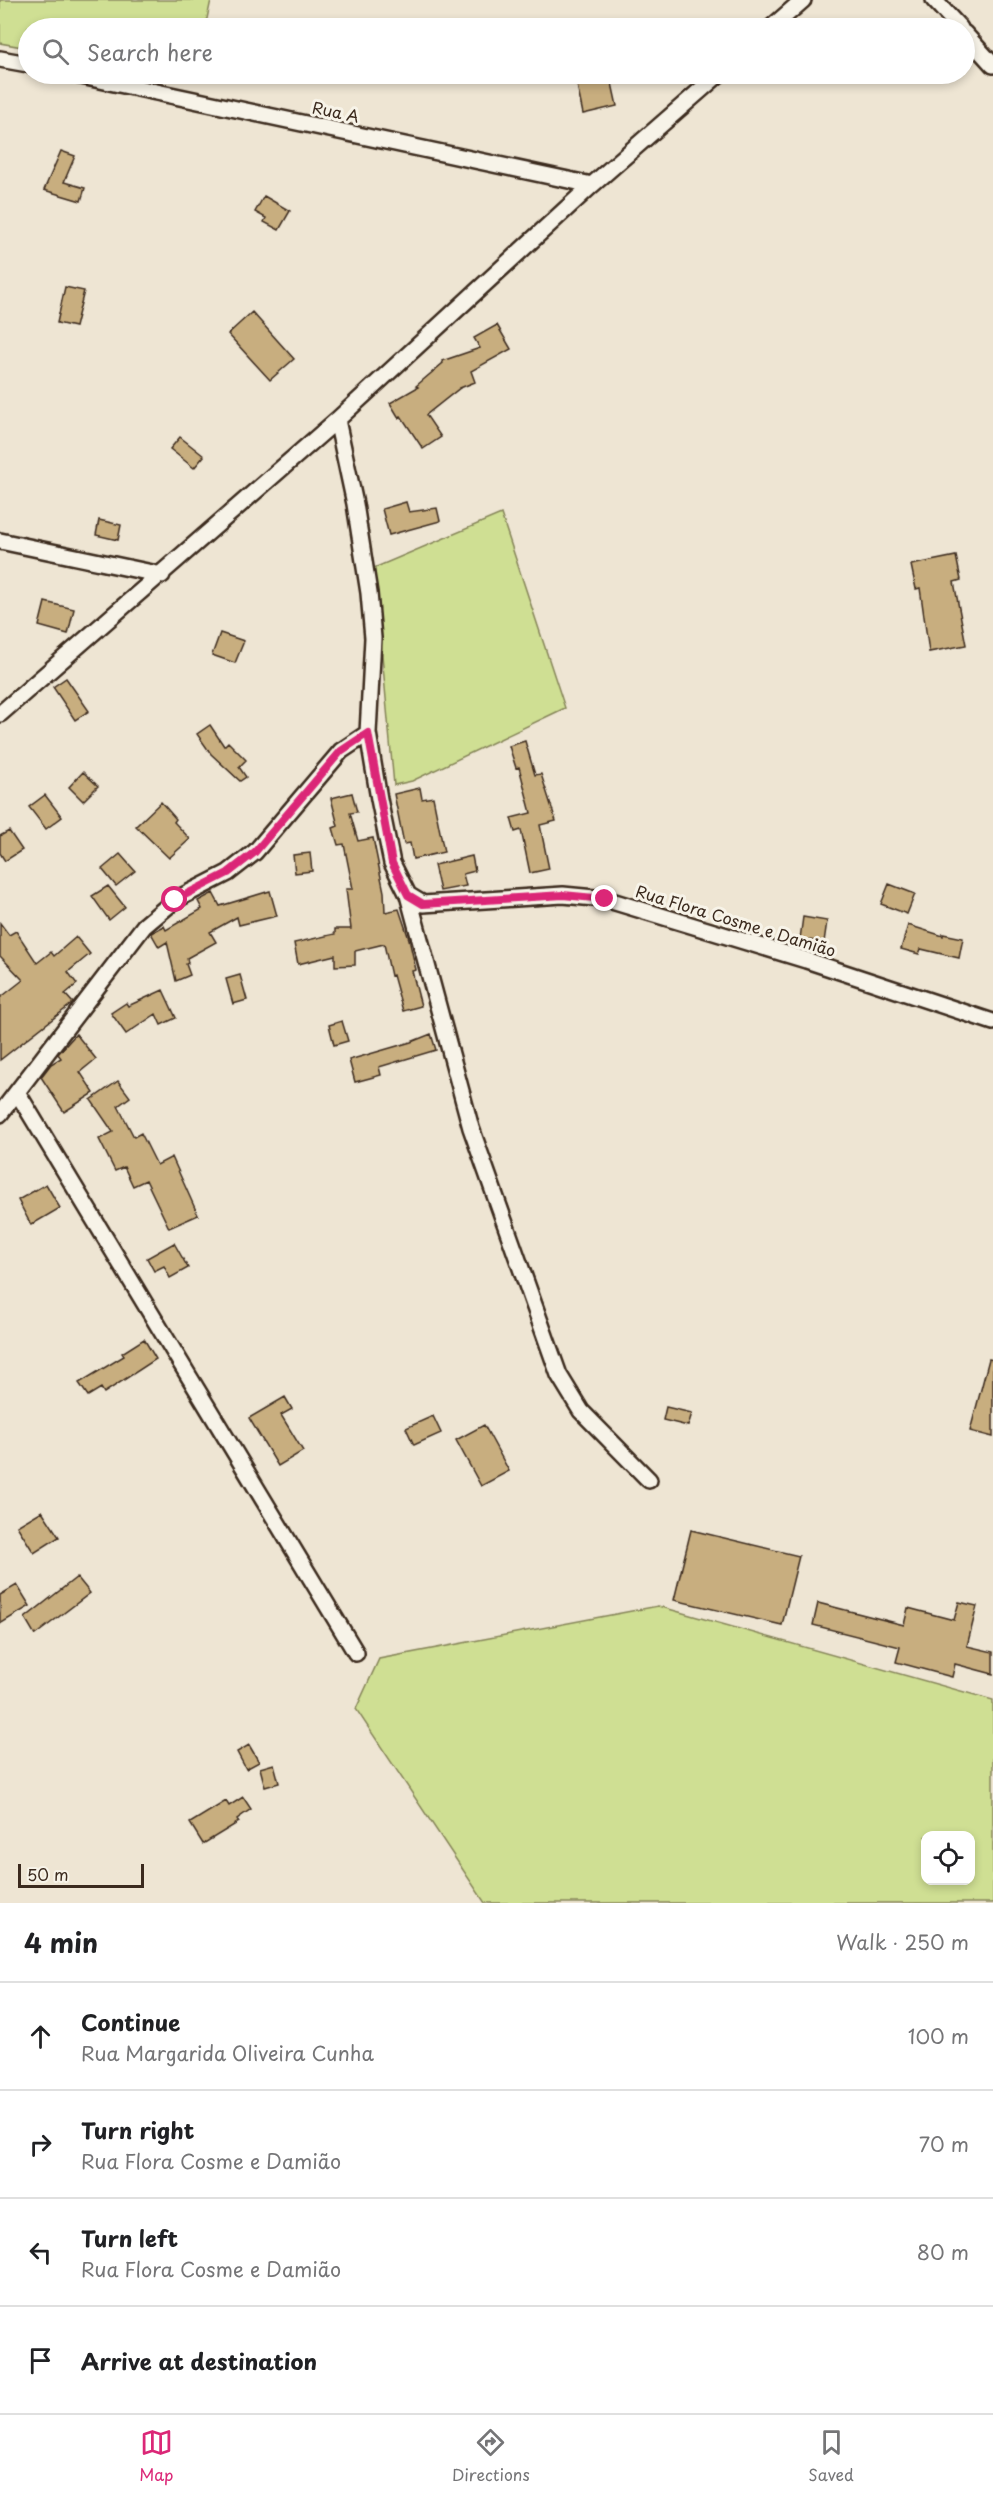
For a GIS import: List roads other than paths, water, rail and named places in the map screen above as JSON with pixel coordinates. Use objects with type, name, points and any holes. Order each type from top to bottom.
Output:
[{"type":"street","points":[[782,18],[803,0]]},
{"type":"street","points":[[934,0],[951,18]]},
{"type":"street","points":[[975,45],[993,65]]},
{"type":"street","points":[[0,59],[18,62]]},
{"type":"street","name":"Rua A","points":[[119,84],[592,185]]},
{"type":"street","points":[[0,714],[337,420],[592,185],[708,84]]},
{"type":"street","points":[[337,420],[355,504],[372,627],[372,682],[368,733],[392,863],[408,895],[471,1128],[559,1375],[580,1411],[649,1480]]},
{"type":"street","points":[[0,541],[162,574]]},
{"type":"street","points":[[0,1114],[144,926],[175,900],[243,863],[341,751],[368,733]]},
{"type":"street","name":"Rua Flora Cosme e Damião","points":[[408,895],[423,904],[563,895],[605,899],[806,960],[993,1022]]},
{"type":"street","points":[[17,1092],[356,1653]]}]
